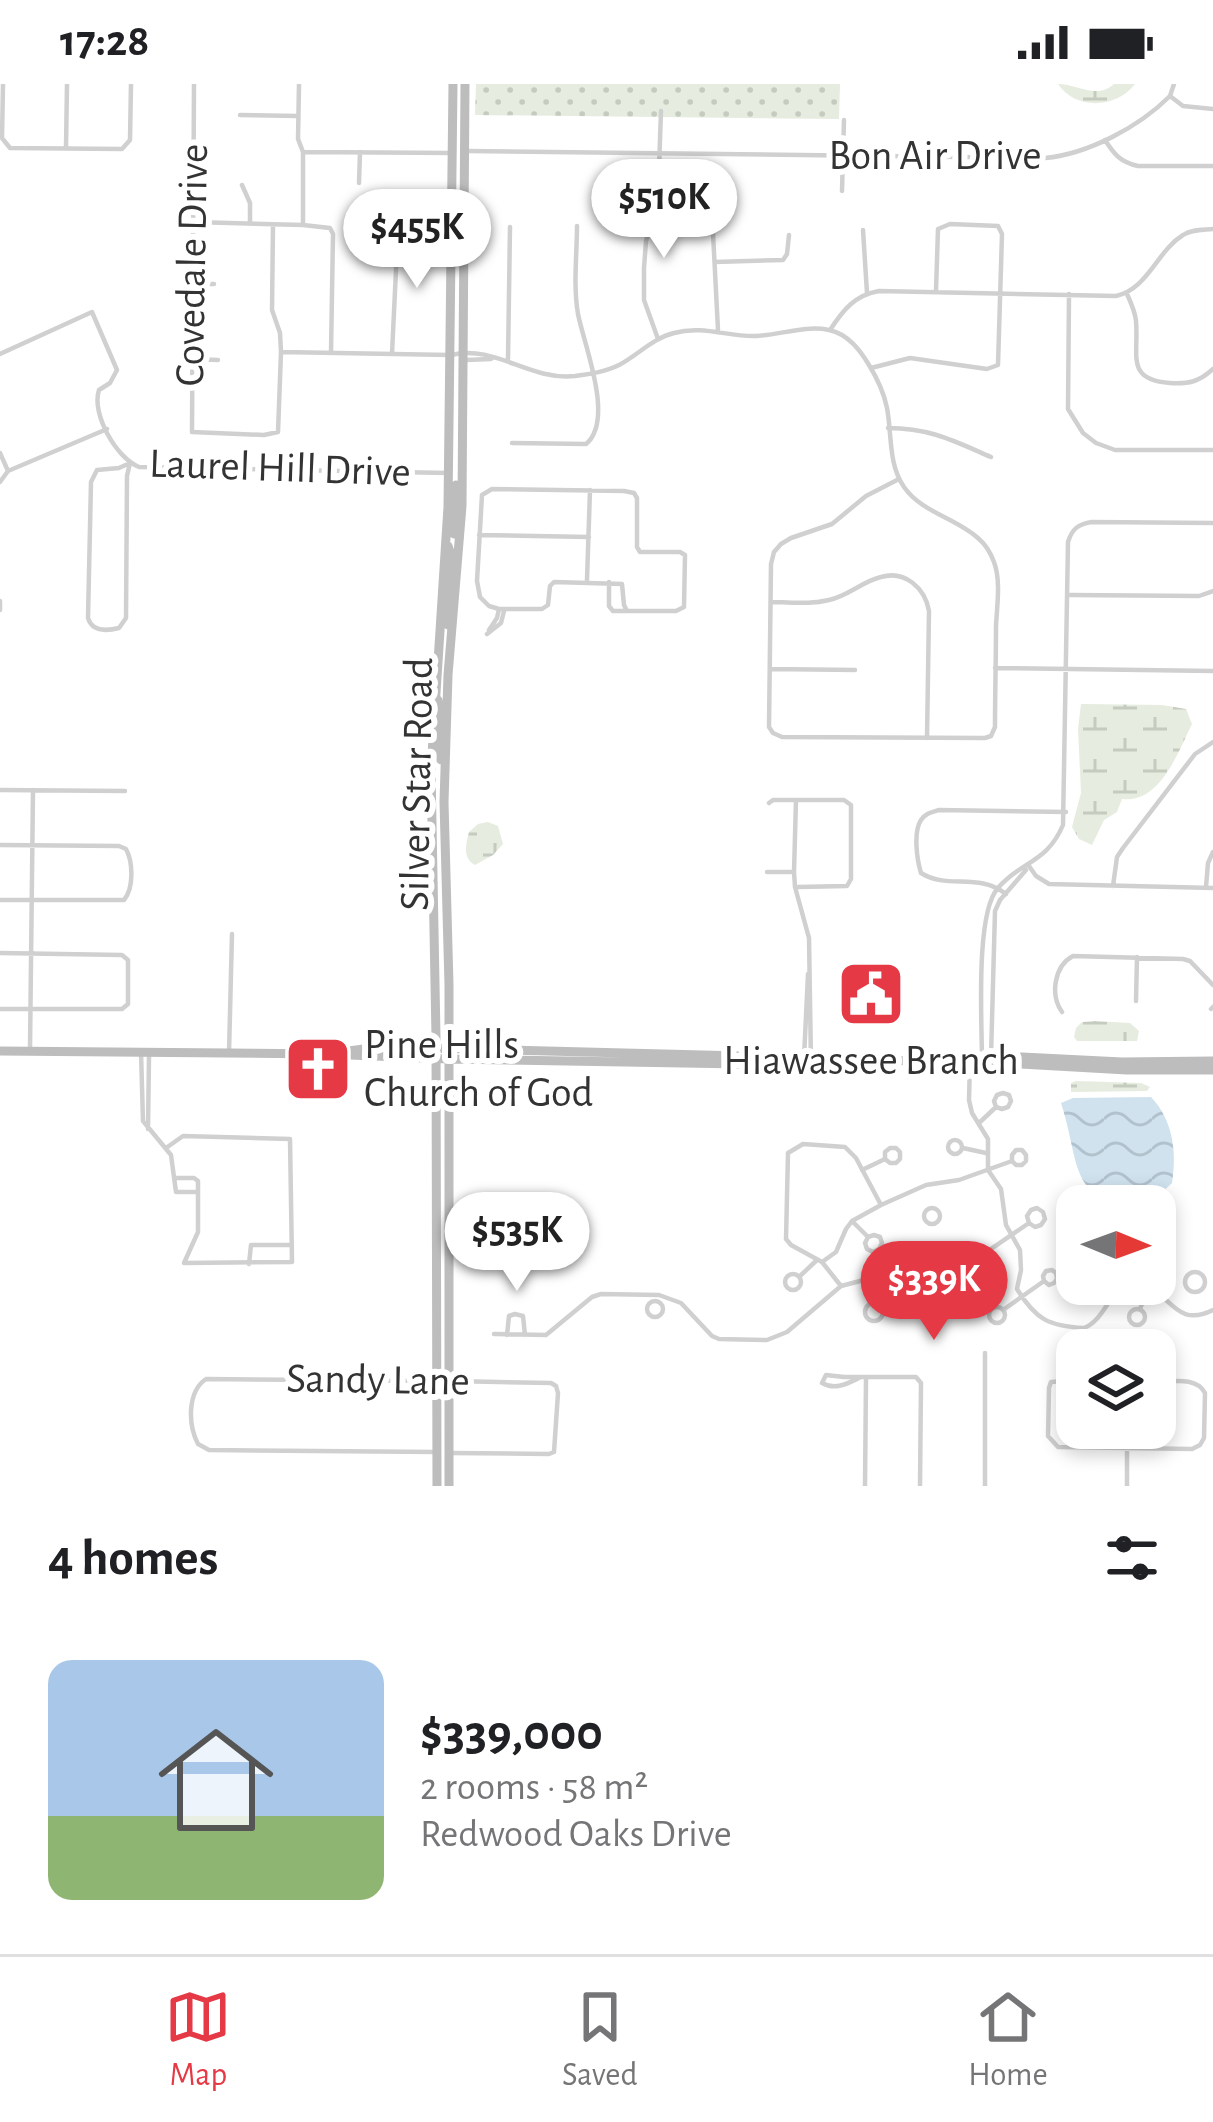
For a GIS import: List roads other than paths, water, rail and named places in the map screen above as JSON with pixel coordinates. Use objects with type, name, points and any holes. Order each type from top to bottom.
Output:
[{"type":"main road","name":"Silver Star Road","points":[[443,1381],[449,1236],[445,764],[459,556],[453,84]]},
{"type":"main road","name":"Silver Star Road","points":[[437,1486],[443,1453],[443,1381],[431,826],[435,689],[464,243],[465,84]]},
{"type":"main road","points":[[453,153],[458,160],[464,243]]},
{"type":"main road","points":[[448,473],[456,483],[454,544],[459,556]]},
{"type":"main road","points":[[446,541],[452,558],[448,621],[452,637]]},
{"type":"main road","points":[[439,636],[446,649],[442,691],[447,708]]},
{"type":"main road","points":[[435,689],[440,706],[440,758],[445,764]]},
{"type":"main road","points":[[0,1051],[436,1053],[741,1064],[758,1060],[981,1062],[1022,1057],[1213,1065]]},
{"type":"main road","points":[[437,1192],[444,1200],[444,1229],[449,1236]]},
{"type":"main road","name":"Silver Star Road","points":[[443,1453],[449,1486]]},
{"type":"street","points":[[3,84],[2,138],[10,148],[127,146],[131,84]]},
{"type":"street","points":[[66,148],[67,84]]},
{"type":"street","name":"Covedale Drive","points":[[194,84],[192,432],[278,432],[281,352]]},
{"type":"street","points":[[299,84],[303,225]]},
{"type":"street","points":[[1174,84],[1170,96],[1183,106],[1213,109]]},
{"type":"street","name":"Bon Air Drive","points":[[466,151],[1045,158],[1068,156],[1105,140],[1170,96]]},
{"type":"street","points":[[658,339],[644,300],[646,241],[658,196],[661,111]]},
{"type":"street","points":[[241,115],[298,116]]},
{"type":"street","points":[[842,191],[844,120]]},
{"type":"street","points":[[1105,140],[1126,164],[1213,166]]},
{"type":"street","points":[[304,152],[453,153]]},
{"type":"street","points":[[359,183],[360,152]]},
{"type":"street","points":[[242,184],[250,202],[250,224]]},
{"type":"street","points":[[193,222],[330,228],[331,353]]},
{"type":"street","points":[[652,222],[706,226],[713,233],[718,330]]},
{"type":"street","points":[[872,368],[910,358],[994,369],[998,365],[1002,234],[998,226],[950,224],[938,229],[936,291]]},
{"type":"street","points":[[273,225],[272,310],[281,352],[497,358],[542,375],[562,377],[595,374],[623,363],[676,332],[718,330],[757,336],[814,328],[830,330],[853,343],[872,368],[887,408],[899,479],[917,501],[966,529],[993,558],[998,590],[995,727],[985,739],[782,737],[770,727],[774,552],[790,538],[832,524],[866,496],[899,479]]},
{"type":"street","points":[[508,362],[509,226]]},
{"type":"street","points":[[512,442],[586,444],[594,438],[595,374],[578,312],[577,226]]},
{"type":"street","points":[[392,354],[398,228]]},
{"type":"street","points":[[830,330],[843,310],[867,293],[1126,293],[1184,233],[1213,229]]},
{"type":"street","points":[[862,230],[867,293]]},
{"type":"street","points":[[715,262],[783,260],[789,235]]},
{"type":"street","points":[[193,284],[214,284]]},
{"type":"street","points":[[1126,293],[1136,322],[1136,363],[1145,379],[1196,382],[1213,369]]},
{"type":"street","points":[[1069,294],[1067,409],[1083,433],[1115,450],[1213,450]]},
{"type":"street","points":[[0,354],[92,312],[117,370],[96,395],[106,430]]},
{"type":"street","points":[[191,359],[218,360]]},
{"type":"street","points":[[888,428],[933,431],[991,457]]},
{"type":"street","name":"Laurel Hill Drive","points":[[8,471],[106,430],[130,464],[149,469],[448,473]]},
{"type":"street","points":[[1075,441],[1083,433]]},
{"type":"street","points":[[0,453],[8,471],[0,482]]},
{"type":"street","points":[[130,464],[126,617],[119,628],[99,629],[88,618],[91,482],[98,470],[130,464]]},
{"type":"street","points":[[587,582],[590,490]]},
{"type":"street","points":[[609,582],[613,611],[627,611],[681,610],[684,607],[685,556],[637,548],[634,493],[484,491],[477,590],[489,606],[542,609],[548,605],[554,582],[609,582],[622,584],[627,611]]},
{"type":"street","points":[[981,1062],[984,923],[990,899],[1013,874],[1049,850],[1066,812],[1068,542],[1083,523],[1213,523]]},
{"type":"street","points":[[479,535],[589,537]]},
{"type":"street","points":[[772,602],[833,599],[889,575],[910,580],[927,599],[929,611],[928,738]]},
{"type":"street","points":[[1068,595],[1198,596],[1213,591]]},
{"type":"street","points":[[0,601],[0,610]]},
{"type":"street","points":[[995,668],[1213,671]]},
{"type":"street","points":[[771,669],[855,670]]},
{"type":"street","points":[[1113,886],[1123,848],[1195,754],[1213,742]]},
{"type":"street","points":[[0,790],[125,791]]},
{"type":"street","points":[[31,1051],[33,790]]},
{"type":"street","points":[[796,800],[795,887],[808,928],[808,1062]]},
{"type":"street","points":[[769,803],[844,800],[851,805],[851,879],[847,886],[795,887]]},
{"type":"street","points":[[1006,895],[981,881],[936,880],[921,873],[918,825],[922,818],[939,810],[1066,812]]},
{"type":"street","points":[[0,845],[119,846],[130,855],[129,894],[124,900],[0,900]]},
{"type":"street","points":[[1029,866],[1049,884],[1210,888],[1207,872],[1213,852]]},
{"type":"street","points":[[1029,866],[995,911],[981,1062],[969,1100],[988,1139],[988,1170],[1003,1196],[1010,1236],[1020,1250],[1017,1289],[1049,1324],[1084,1328],[1094,1324],[1107,1305]]},
{"type":"street","points":[[767,872],[794,872]]},
{"type":"street","points":[[229,1053],[232,934]]},
{"type":"street","points":[[0,953],[122,956],[128,960],[129,982],[128,1004],[122,1009],[0,1009]]},
{"type":"street","points":[[1062,1012],[1056,1004],[1059,969],[1064,961],[1080,955],[1190,961],[1213,985]]},
{"type":"street","points":[[1136,1001],[1137,957]]},
{"type":"street","points":[[145,1052],[148,1129],[173,1160],[176,1192],[198,1192]]},
{"type":"street","points":[[979,1123],[997,1107]]},
{"type":"street","points":[[166,1148],[183,1136],[290,1139],[291,1264],[184,1263],[198,1232],[197,1179],[174,1178]]},
{"type":"street","points":[[841,1286],[819,1261],[786,1239],[788,1154],[803,1144],[839,1144],[850,1150],[880,1205]]},
{"type":"street","points":[[962,1148],[986,1153]]},
{"type":"street","points":[[862,1170],[885,1159]]},
{"type":"street","points":[[800,1276],[836,1252],[846,1228],[880,1205],[926,1185],[959,1180],[1012,1161]]},
{"type":"street","points":[[852,1222],[868,1237]]},
{"type":"street","points":[[494,1334],[546,1335],[601,1294],[681,1304],[719,1340],[777,1337],[841,1286],[853,1281],[951,1278],[1029,1223]]},
{"type":"street","points":[[249,1264],[251,1245],[292,1245]]},
{"type":"street","points":[[874,1304],[875,1281]]},
{"type":"street","points":[[1003,1310],[1044,1281]]},
{"type":"street","points":[[934,1306],[935,1282]]},
{"type":"street","points":[[1204,1287],[1213,1293]]},
{"type":"street","points":[[1140,1309],[1142,1305]]},
{"type":"street","points":[[1172,1305],[1195,1317],[1213,1310]]},
{"type":"street","points":[[506,1334],[509,1316],[515,1314],[523,1316],[525,1335]]},
{"type":"street","points":[[986,1353],[986,1486]]},
{"type":"street","points":[[864,1377],[844,1386],[822,1383],[826,1375],[916,1377],[921,1383],[920,1486]]},
{"type":"street","points":[[864,1377],[865,1486]]},
{"type":"street","name":"Sandy Lane","points":[[206,1379],[443,1381],[556,1386],[554,1452],[208,1450],[193,1434],[195,1390],[206,1379]]},
{"type":"street","points":[[1056,1381],[1048,1388],[1048,1436],[1056,1445]]},
{"type":"street","points":[[1176,1382],[1196,1382],[1207,1388],[1204,1438],[1192,1449],[1176,1449]]},
{"type":"street","points":[[1127,1449],[1127,1486]]},
{"type":"water","points":[[1151,1097],[1172,1137],[1172,1183],[1087,1185],[1076,1162],[1061,1103],[1073,1098]]},
{"type":"place","name":"Hiawassee Branch","points":[[871,994]]},
{"type":"place","name":"Pine Hills Church of God","points":[[318,1069]]}]
